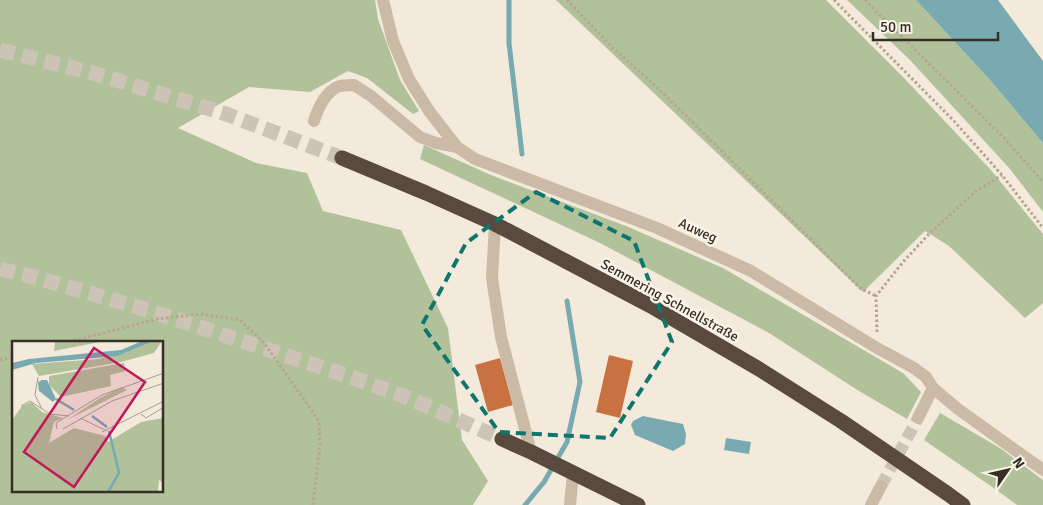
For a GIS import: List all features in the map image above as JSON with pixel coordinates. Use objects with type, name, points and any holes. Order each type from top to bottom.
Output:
[{"type":"highway","name":"Semmering Schnellstraße","points":[[342,158],[495,224],[651,306],[759,369],[841,421],[963,505]]},
{"type":"highway","points":[[502,439],[638,505]]},
{"type":"street","name":"Auweg","points":[[383,0],[393,42],[409,79],[429,112],[458,146],[476,159],[658,228],[751,271],[914,368],[926,377],[933,388],[958,409],[1043,470]]},
{"type":"street","points":[[314,121],[324,98],[338,87],[354,85],[371,96],[420,137],[436,143],[458,146]]},
{"type":"street","points":[[495,224],[492,278],[501,337],[531,452]]},
{"type":"street","points":[[918,418],[933,388]]},
{"type":"street","points":[[570,505],[573,473]]},
{"type":"street","points":[[871,505],[882,486]]},
{"type":"path","points":[[567,0],[612,47],[660,90],[860,288],[876,296]]},
{"type":"path","points":[[834,0],[954,121],[1002,175],[1043,228]]},
{"type":"path","points":[[865,0],[1005,139],[1043,182]]},
{"type":"path","points":[[878,348],[876,296],[903,262],[929,234],[975,192],[1002,175]]},
{"type":"path","points":[[73,341],[157,319],[200,314],[240,320],[265,344],[319,421],[320,444],[313,505]]},
{"type":"highlighted area","points":[[536,192],[634,241],[672,342],[610,438],[499,432],[422,325],[466,243]]},
{"type":"green space","points":[[0,0],[375,0],[378,19],[400,80],[419,111],[413,114],[367,78],[348,71],[310,92],[249,87],[178,128],[256,163],[307,173],[323,211],[401,230],[448,328],[462,440],[488,481],[473,505],[0,505]]},
{"type":"green space","points":[[556,0],[826,0],[904,78],[990,169],[1043,234],[1043,303],[1025,318],[949,246],[925,231],[863,292]]},
{"type":"green space","points":[[847,0],[916,0],[990,80],[1043,143],[1043,212],[1010,169],[910,60]]},
{"type":"green space","points":[[424,145],[491,175],[626,226],[723,268],[903,373],[921,392],[907,419],[859,391],[769,333],[600,243],[420,159]]},
{"type":"green space","points":[[940,413],[1000,448],[1043,480],[1043,505],[1017,505],[924,440]]},
{"type":"water","points":[[916,0],[998,0],[1043,61],[1043,143],[990,80]]},
{"type":"water","points":[[643,416],[683,424],[686,434],[685,444],[673,451],[635,435],[631,425],[633,421]]},
{"type":"water","points":[[726,438],[751,442],[749,454],[724,450]]},
{"type":"building","points":[[609,355],[633,361],[620,418],[596,412]]},
{"type":"building","points":[[500,358],[513,405],[488,412],[475,365]]},
{"type":"waterway","points":[[509,0],[509,43],[522,154]]},
{"type":"waterway","points":[[525,505],[544,482],[567,442],[580,382],[567,301]]},
{"type":"tunnel","points":[[0,50],[93,73],[226,114],[342,158]]},
{"type":"tunnel","points":[[0,269],[151,311],[351,377],[406,397],[502,439]]},
{"type":"tunnel","points":[[881,486],[918,418]]}]
